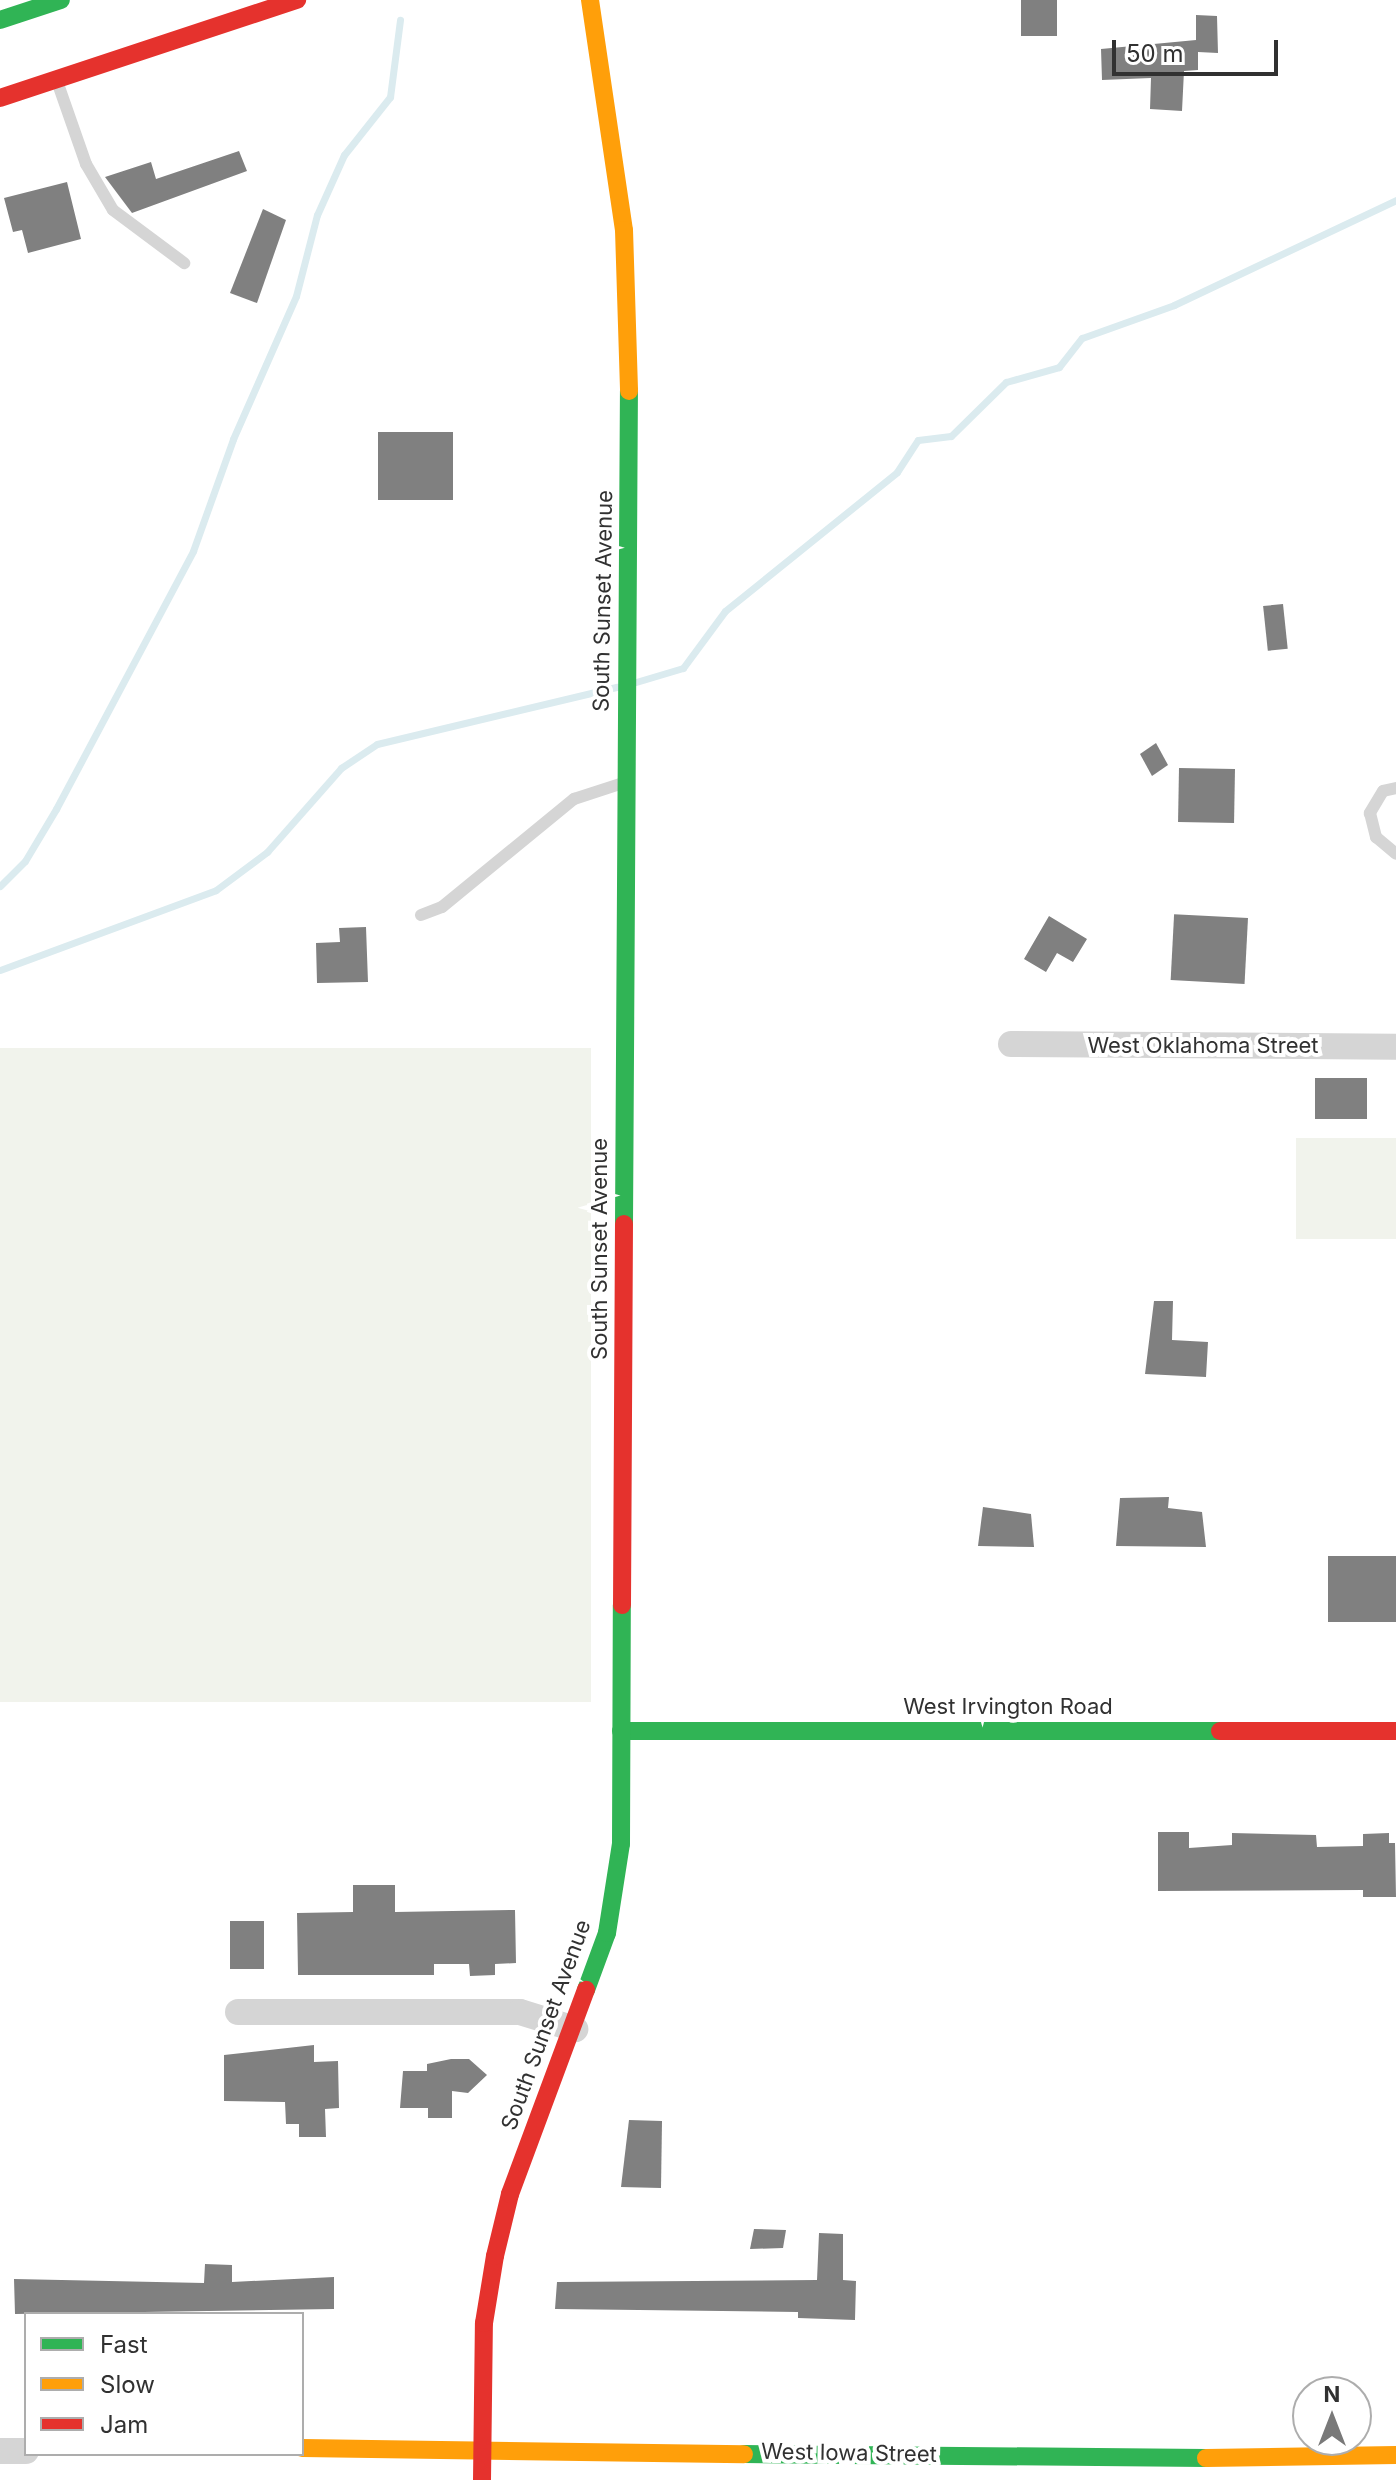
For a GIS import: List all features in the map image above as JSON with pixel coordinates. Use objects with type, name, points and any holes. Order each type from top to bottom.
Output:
[{"type":"street","points":[[0,20],[61,0]]},
{"type":"street","points":[[0,98],[297,0]]},
{"type":"street","name":"South Sunset Avenue","points":[[482,2480],[484,2323],[495,2256],[510,2194],[575,2029],[618,1878],[629,312],[624,230],[590,0]]},
{"type":"street","name":"West Oklahoma Street","points":[[1011,1044],[1396,1047]]},
{"type":"street","name":"West Irvington Road","points":[[621,1731],[1396,1731]]},
{"type":"street","points":[[238,2012],[520,2012],[575,2029]]},
{"type":"street","name":"West Iowa Street","points":[[304,2448],[482,2446],[1142,2469],[1396,2455]]},
{"type":"street","points":[[0,2451],[24,2451]]},
{"type":"lane","points":[[56,77],[86,164],[113,210],[184,263]]},
{"type":"lane","points":[[421,915],[442,907],[574,799],[626,783]]},
{"type":"lane","points":[[1396,788],[1383,791],[1370,813],[1376,837],[1396,854]]},
{"type":"shaded area","points":[[0,1048],[591,1048],[591,1702],[0,1702]]},
{"type":"shaded area","points":[[1296,1138],[1396,1138],[1396,1239],[1296,1239]]},
{"type":"building","points":[[1021,0],[1057,0],[1057,36],[1021,36]]},
{"type":"building","points":[[1196,15],[1217,16],[1218,53],[1198,52],[1198,70],[1184,71],[1182,111],[1150,109],[1151,78],[1102,80],[1101,49],[1196,40]]},
{"type":"building","points":[[239,151],[247,171],[132,213],[105,177],[151,162],[156,179]]},
{"type":"building","points":[[67,182],[81,239],[28,253],[22,230],[13,232],[4,198]]},
{"type":"building","points":[[263,209],[286,220],[257,303],[230,293]]},
{"type":"building","points":[[378,432],[453,432],[453,500],[378,500]]},
{"type":"building","points":[[1283,604],[1288,649],[1268,651],[1263,606]]},
{"type":"building","points":[[1156,743],[1168,765],[1152,776],[1140,754]]},
{"type":"building","points":[[1179,768],[1235,769],[1234,823],[1178,822]]},
{"type":"building","points":[[1174,914],[1248,918],[1245,984],[1171,980]]},
{"type":"building","points":[[1049,916],[1087,939],[1073,962],[1057,953],[1046,972],[1024,959]]},
{"type":"building","points":[[366,927],[368,982],[317,983],[316,943],[340,942],[339,928]]},
{"type":"building","points":[[1315,1078],[1367,1078],[1367,1119],[1315,1119]]},
{"type":"building","points":[[1154,1301],[1173,1301],[1172,1340],[1208,1342],[1206,1377],[1145,1374]]},
{"type":"building","points":[[1169,1497],[1168,1508],[1202,1512],[1206,1547],[1116,1546],[1120,1498]]},
{"type":"building","points":[[983,1507],[1031,1514],[1034,1547],[978,1546]]},
{"type":"building","points":[[1328,1556],[1396,1556],[1396,1622],[1328,1622]]},
{"type":"building","points":[[1158,1832],[1189,1832],[1189,1848],[1232,1845],[1232,1833],[1316,1835],[1317,1847],[1363,1846],[1363,1834],[1389,1833],[1389,1843],[1395,1843],[1396,1897],[1363,1897],[1363,1890],[1158,1891]]},
{"type":"building","points":[[353,1885],[395,1885],[395,1912],[515,1910],[516,1963],[495,1964],[495,1975],[470,1976],[469,1964],[434,1964],[434,1975],[298,1975],[297,1913],[353,1912]]},
{"type":"building","points":[[230,1921],[264,1921],[264,1969],[230,1969]]},
{"type":"building","points":[[314,2045],[314,2062],[338,2061],[339,2108],[325,2109],[326,2137],[299,2137],[299,2124],[286,2124],[285,2102],[224,2101],[224,2055]]},
{"type":"building","points":[[469,2059],[487,2075],[468,2093],[452,2091],[452,2118],[428,2118],[428,2108],[400,2108],[403,2071],[427,2071],[427,2064]]},
{"type":"building","points":[[629,2120],[662,2121],[661,2188],[621,2187]]},
{"type":"building","points":[[754,2229],[786,2230],[783,2248],[750,2249]]},
{"type":"building","points":[[819,2233],[843,2234],[843,2280],[856,2281],[855,2320],[798,2318],[798,2312],[555,2309],[557,2282],[817,2280]]},
{"type":"building","points":[[205,2264],[232,2265],[232,2282],[334,2277],[334,2309],[15,2314],[14,2279],[204,2283]]},
{"type":"waterway","points":[[0,886],[25,861],[56,809],[193,551],[233,439],[296,296],[317,215],[344,155],[390,97],[400,20]]},
{"type":"waterway","points":[[636,682],[683,668],[725,611],[897,472],[918,440],[951,436],[1006,382],[1059,367],[1082,338],[1174,305],[1396,200]]},
{"type":"waterway","points":[[0,970],[216,890],[267,852],[341,768],[377,744],[617,687]]},
{"type":"traffic: fast","points":[[0,20],[61,0]]},
{"type":"traffic: fast","points":[[624,1224],[629,391]]},
{"type":"traffic: fast","points":[[586,1990],[607,1933],[621,1844],[622,1605]]},
{"type":"traffic: fast","points":[[621,1731],[1220,1731]]},
{"type":"traffic: fast","points":[[744,2454],[1206,2458]]},
{"type":"traffic: slow","points":[[590,0],[624,230],[629,391]]},
{"type":"traffic: slow","points":[[304,2448],[744,2454]]},
{"type":"traffic: slow","points":[[1206,2458],[1396,2455]]},
{"type":"traffic: jam","points":[[0,98],[297,0]]},
{"type":"traffic: jam","points":[[622,1605],[624,1224]]},
{"type":"traffic: jam","points":[[1220,1731],[1396,1731]]},
{"type":"traffic: jam","points":[[482,2480],[484,2323],[495,2256],[510,2194],[586,1990]]}]
